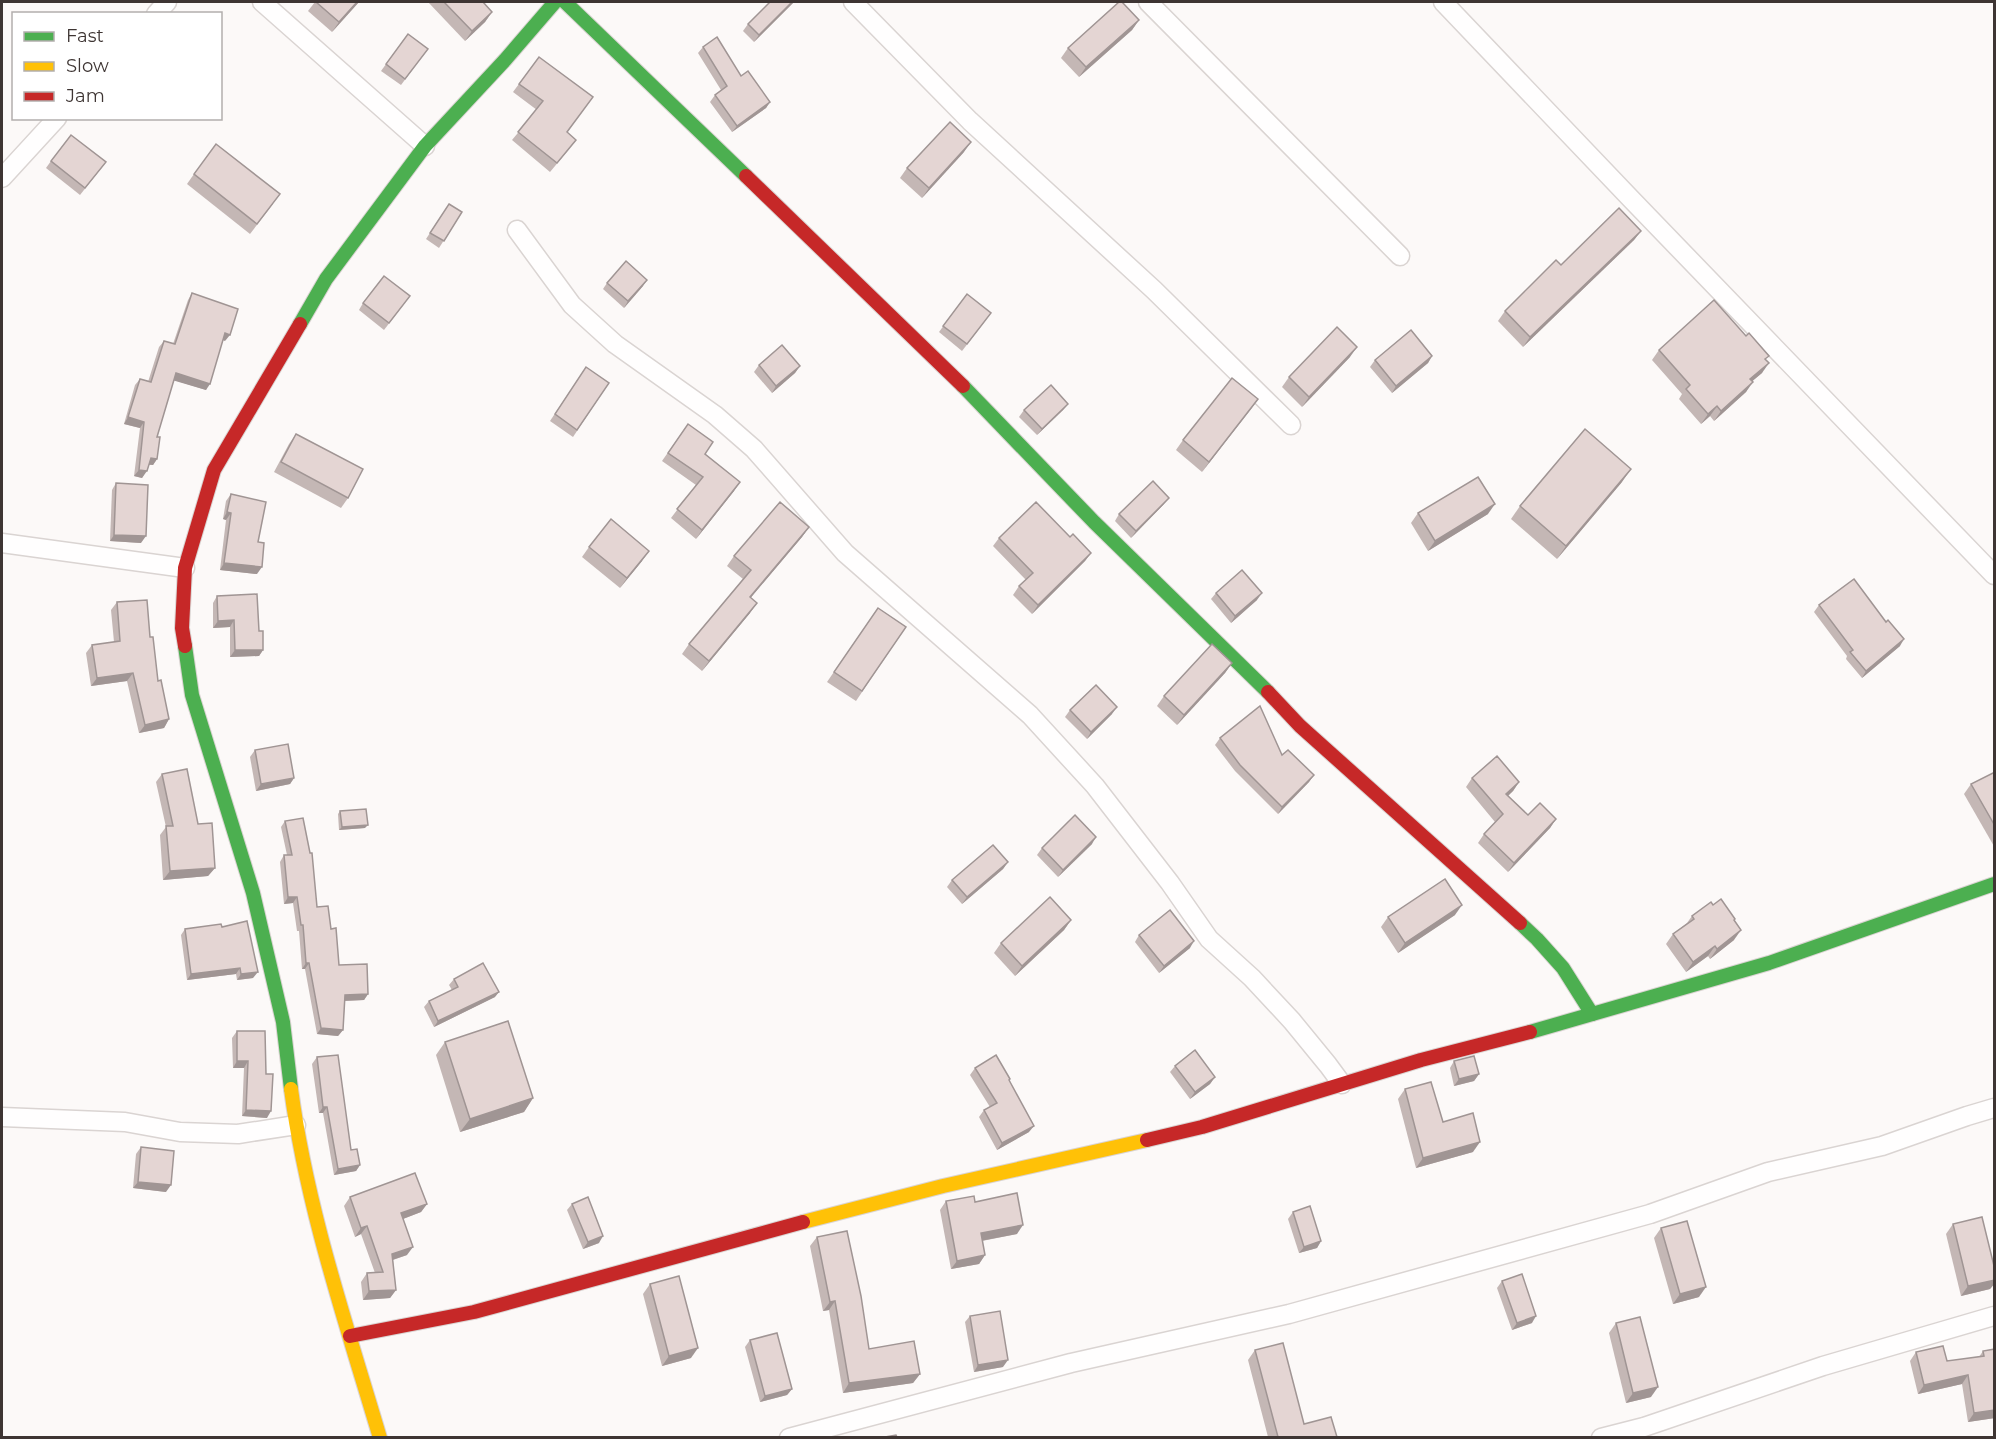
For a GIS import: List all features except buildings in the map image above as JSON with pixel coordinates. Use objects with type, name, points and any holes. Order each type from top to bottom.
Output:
[{"type":"street","points":[[262,2],[424,146]]},
{"type":"street","points":[[380,1437],[315,1216],[296,1125],[283,1022],[253,893],[192,695],[182,628],[185,568],[214,470],[326,279],[424,146],[505,60],[555,2]]},
{"type":"street","points":[[565,2],[942,364],[1094,522],[1300,726],[1537,939],[1563,968],[1592,1014]]},
{"type":"street","points":[[853,2],[970,121],[1154,290],[1291,425]]},
{"type":"street","points":[[1148,2],[1400,256]]},
{"type":"street","points":[[1443,2],[1995,574]]},
{"type":"street","points":[[2,178],[55,120]]},
{"type":"street","points":[[517,230],[572,305],[615,344],[715,415],[754,449],[845,553],[1030,715],[1095,786],[1170,883],[1209,939],[1252,978],[1276,1004],[1342,1084]]},
{"type":"street","points":[[2,543],[185,568]]},
{"type":"street","points":[[350,1336],[474,1312],[876,1203],[1202,1127],[1421,1059],[1592,1014],[1769,963],[1995,885]]},
{"type":"street","points":[[789,1437],[1071,1364],[1311,1308],[1650,1214],[1768,1172],[1881,1146],[1995,1108]]},
{"type":"street","points":[[2,1117],[125,1122],[180,1132],[238,1134],[296,1125]]},
{"type":"street","points":[[1601,1437],[1644,1427],[1823,1366],[1995,1317]]},
{"type":"traffic: fast","points":[[300,324],[326,279],[425,146],[555,2]]},
{"type":"traffic: fast","points":[[565,2],[746,176]]},
{"type":"traffic: fast","points":[[963,386],[1094,522],[1268,692]]},
{"type":"traffic: fast","points":[[185,646],[192,695],[253,893],[283,1022],[291,1089]]},
{"type":"traffic: fast","points":[[1530,1032],[1769,963],[1994,884]]},
{"type":"traffic: fast","points":[[1520,923],[1563,968],[1592,1014]]},
{"type":"traffic: slow","points":[[291,1089],[317,1222],[380,1438]]},
{"type":"traffic: slow","points":[[803,1222],[943,1186],[1147,1140]]},
{"type":"traffic: jam","points":[[746,176],[963,386]]},
{"type":"traffic: jam","points":[[185,646],[182,628],[185,568],[214,470],[300,324]]},
{"type":"traffic: jam","points":[[1268,692],[1300,726],[1520,923]]},
{"type":"traffic: jam","points":[[1147,1140],[1202,1127],[1421,1060],[1530,1032]]},
{"type":"traffic: jam","points":[[350,1336],[474,1312],[803,1222]]}]
